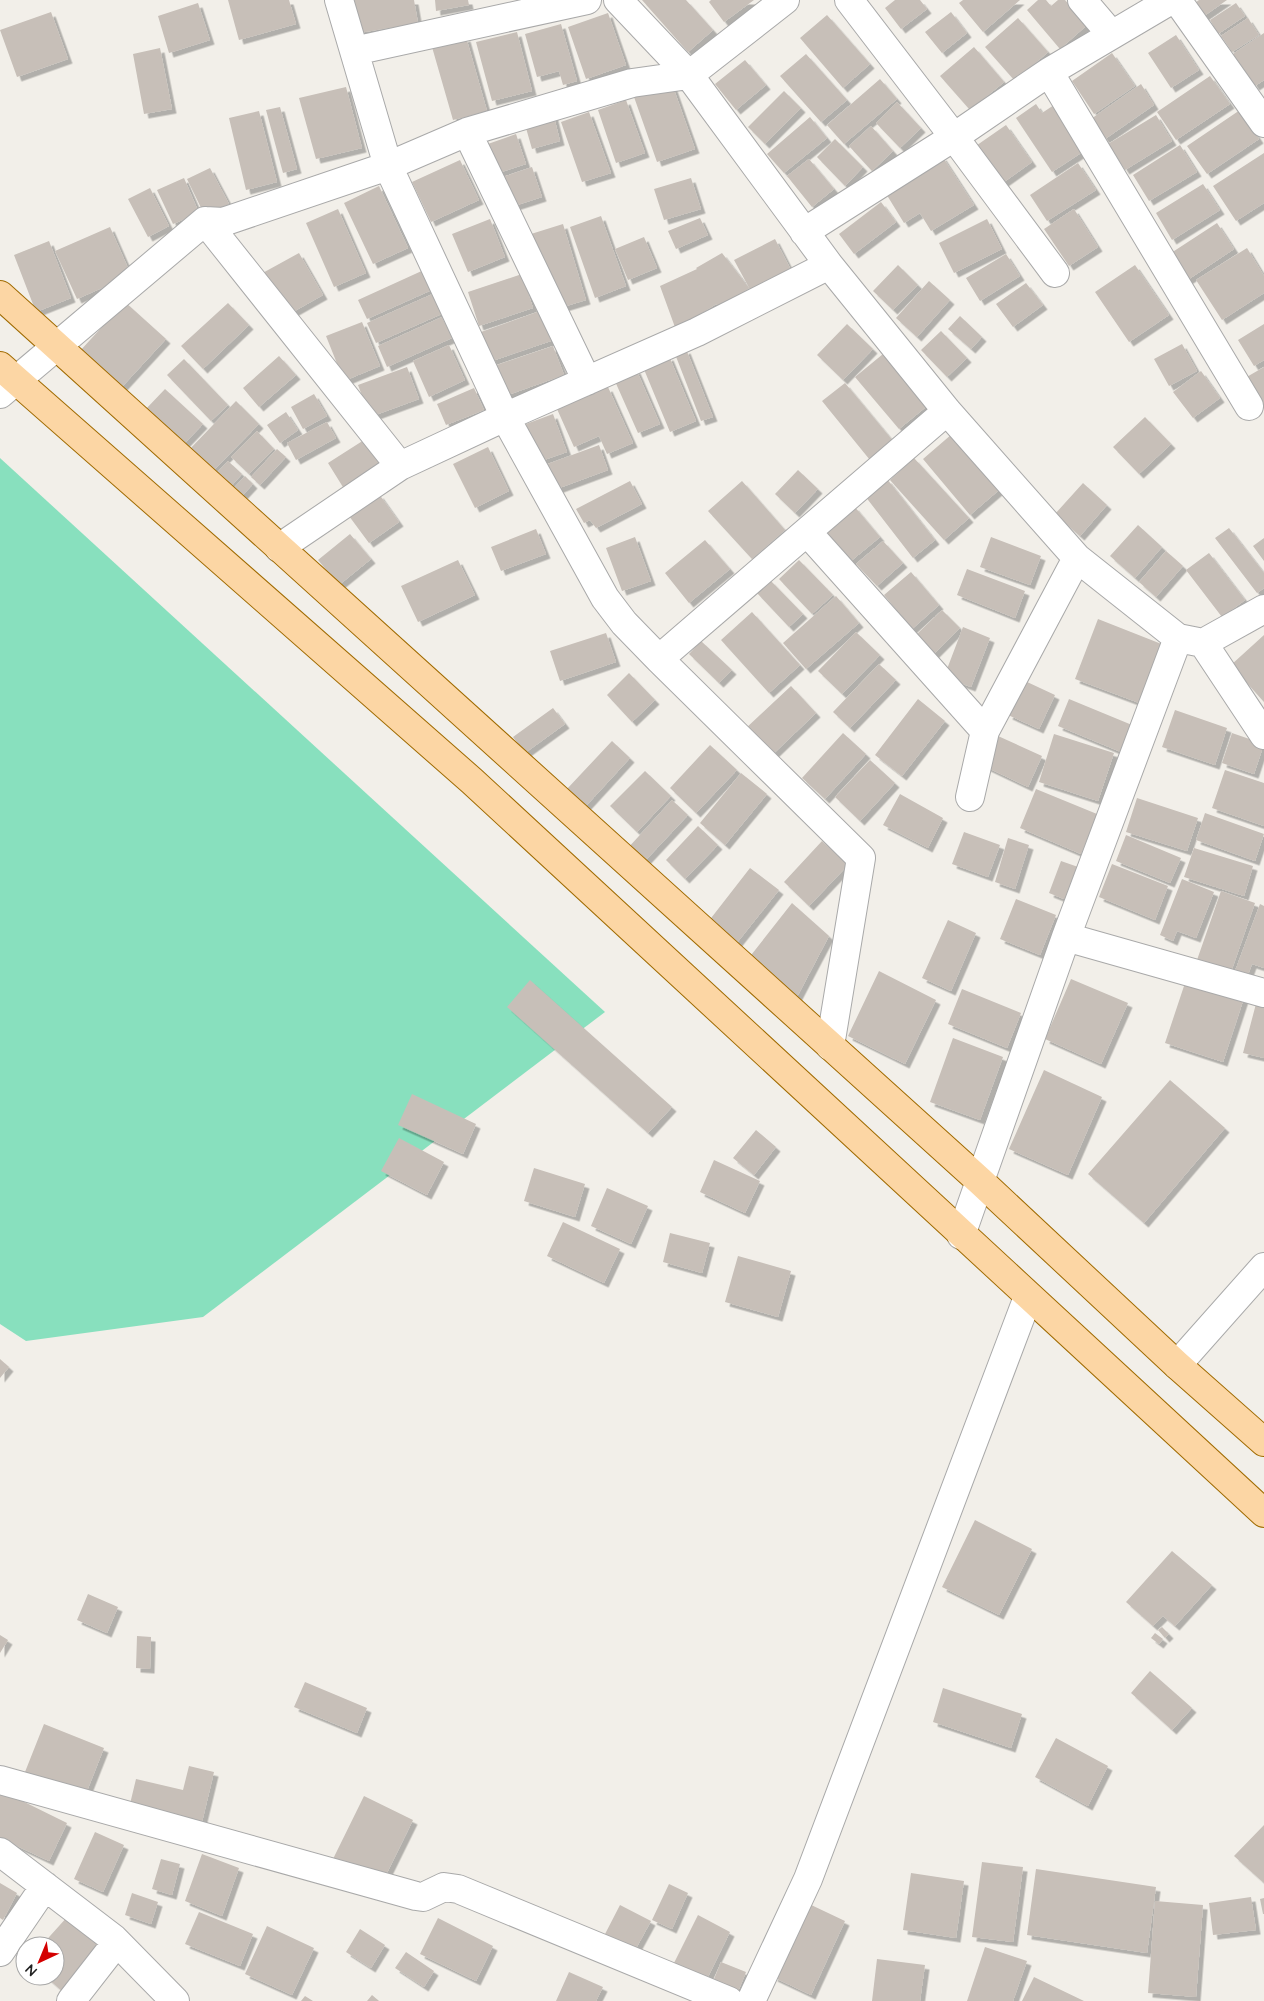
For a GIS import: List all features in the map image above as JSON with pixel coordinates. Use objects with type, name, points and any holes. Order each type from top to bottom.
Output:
[{"type":"main road","points":[[0,295],[980,1181],[1177,1365],[1264,1442]]},
{"type":"main road","points":[[5,380],[472,781],[1028,1297],[1264,1513]]},
{"type":"street","points":[[339,0],[388,166],[505,417],[604,598],[624,623],[659,659],[861,858],[830,1046]]},
{"type":"street","points":[[354,51],[586,0]]},
{"type":"street","points":[[618,0],[689,75],[829,265],[947,412],[1077,558],[1190,640],[1264,736]]},
{"type":"street","points":[[5,380],[57,346],[205,221],[223,222],[388,166],[468,132],[632,83],[689,75],[785,0]]},
{"type":"street","points":[[849,0],[954,137],[1055,274]]},
{"type":"street","points":[[1082,0],[1111,34]]},
{"type":"street","points":[[804,232],[954,137],[1049,72],[1171,0]]},
{"type":"street","points":[[1177,0],[1264,123]]},
{"type":"street","points":[[1049,72],[1249,406]]},
{"type":"street","points":[[468,132],[587,381]]},
{"type":"street","points":[[205,221],[400,466]]},
{"type":"street","points":[[279,548],[400,466],[697,332],[829,265]]},
{"type":"street","points":[[659,659],[947,412]]},
{"type":"street","points":[[807,532],[985,732]]},
{"type":"street","points":[[970,797],[985,732],[1077,558]]},
{"type":"street","points":[[961,1235],[1066,937],[1190,640],[1264,609]]},
{"type":"street","points":[[1066,937],[1264,992]]},
{"type":"street","points":[[1177,1365],[1264,1267]]},
{"type":"street","points":[[751,2001],[808,1879],[1028,1297]]},
{"type":"street","points":[[0,1780],[416,1896],[423,1897],[444,1887],[458,1889],[729,2001]]},
{"type":"street","points":[[0,1852],[117,1942],[175,2001]]},
{"type":"street","points":[[0,1952],[45,1886]]},
{"type":"street","points":[[71,2001],[117,1942]]},
{"type":"green space","points":[[0,458],[605,1012],[203,1317],[26,1341],[0,1324]]},
{"type":"building","points":[[228,0],[289,0],[296,24],[239,40]]},
{"type":"building","points":[[347,0],[414,0],[418,23],[353,34]]},
{"type":"building","points":[[435,0],[468,0],[469,5],[436,11]]},
{"type":"building","points":[[642,0],[686,0],[713,30],[688,52]]},
{"type":"building","points":[[711,0],[754,0],[724,22],[709,2]]},
{"type":"building","points":[[895,0],[920,0],[927,9],[901,29],[885,8]]},
{"type":"building","points":[[963,0],[1020,0],[983,32],[959,3]]},
{"type":"building","points":[[1038,0],[1046,0],[1051,6],[1058,0],[1065,0],[1087,25],[1060,49],[1027,10]]},
{"type":"building","points":[[1199,0],[1227,0],[1204,16],[1195,3]]},
{"type":"building","points":[[198,3],[210,40],[169,53],[158,16]]},
{"type":"building","points":[[1236,3],[1245,16],[1218,34],[1210,20]]},
{"type":"building","points":[[51,12],[68,59],[17,77],[0,30]]},
{"type":"building","points":[[951,12],[967,33],[942,53],[925,32]]},
{"type":"building","points":[[608,13],[626,65],[586,79],[568,27]]},
{"type":"building","points":[[827,15],[870,64],[843,88],[800,38]]},
{"type":"building","points":[[1018,18],[1048,52],[1015,81],[985,47]]},
{"type":"building","points":[[1248,18],[1259,35],[1232,52],[1221,36]]},
{"type":"building","points":[[561,24],[577,81],[563,85],[559,71],[537,77],[525,34]]},
{"type":"building","points":[[517,32],[532,91],[492,101],[476,42]]},
{"type":"building","points":[[1264,33],[1264,80],[1255,86],[1233,54]]},
{"type":"building","points":[[1176,35],[1199,70],[1171,88],[1148,53]]},
{"type":"building","points":[[466,37],[487,111],[453,120],[432,47]]},
{"type":"building","points":[[974,47],[1004,82],[970,110],[940,76]]},
{"type":"building","points":[[160,48],[172,109],[144,114],[133,54]]},
{"type":"building","points":[[1112,53],[1135,86],[1094,114],[1072,81]]},
{"type":"building","points":[[806,54],[847,100],[821,122],[780,76]]},
{"type":"building","points":[[745,60],[766,85],[736,110],[715,84]]},
{"type":"building","points":[[1210,76],[1230,104],[1176,140],[1157,112]]},
{"type":"building","points":[[880,79],[897,99],[844,144],[827,125]]},
{"type":"building","points":[[672,84],[695,149],[657,162],[634,97]]},
{"type":"building","points":[[1141,84],[1154,105],[1105,139],[1091,119]]},
{"type":"building","points":[[346,87],[362,148],[316,159],[299,98]]},
{"type":"building","points":[[784,91],[801,108],[765,144],[748,127]]},
{"type":"building","points":[[626,100],[645,153],[616,163],[598,110]]},
{"type":"building","points":[[897,102],[921,128],[900,148],[876,123]]},
{"type":"building","points":[[1036,104],[1042,113],[1054,105],[1084,151],[1052,172],[1016,118]]},
{"type":"building","points":[[280,107],[297,169],[283,173],[266,110]]},
{"type":"building","points":[[1240,110],[1259,139],[1207,174],[1187,146]]},
{"type":"building","points":[[259,111],[277,182],[246,190],[229,118]]},
{"type":"building","points":[[589,112],[611,173],[582,182],[561,122]]},
{"type":"building","points":[[553,113],[560,141],[532,149],[524,121]]},
{"type":"building","points":[[1156,115],[1172,141],[1125,170],[1108,144]]},
{"type":"building","points":[[810,117],[827,138],[784,173],[767,154]]},
{"type":"building","points":[[1006,125],[1032,162],[997,187],[970,150]]},
{"type":"building","points":[[871,126],[893,151],[872,171],[849,146]]},
{"type":"building","points":[[516,134],[526,164],[495,174],[485,145]]},
{"type":"building","points":[[835,139],[863,167],[845,186],[817,157]]},
{"type":"building","points":[[1180,145],[1197,172],[1149,201],[1133,175]]},
{"type":"building","points":[[1264,153],[1264,203],[1236,221],[1213,186]]},
{"type":"building","points":[[942,156],[974,205],[931,231],[920,213],[904,223],[885,192]]},
{"type":"building","points":[[809,159],[834,189],[812,207],[787,176]]},
{"type":"building","points":[[460,160],[479,200],[431,222],[412,182]]},
{"type":"building","points":[[1078,163],[1096,190],[1047,221],[1030,195]]},
{"type":"building","points":[[532,167],[542,197],[511,207],[500,178]]},
{"type":"building","points":[[210,168],[229,204],[205,216],[187,179]]},
{"type":"building","points":[[184,178],[199,213],[173,224],[157,190]]},
{"type":"building","points":[[691,178],[701,209],[664,220],[654,189]]},
{"type":"building","points":[[1203,184],[1220,210],[1172,240],[1156,213]]},
{"type":"building","points":[[379,186],[408,248],[373,264],[344,203]]},
{"type":"building","points":[[150,188],[169,226],[148,237],[128,199]]},
{"type":"building","points":[[881,202],[896,222],[854,254],[839,234]]},
{"type":"building","points":[[338,209],[366,273],[334,287],[306,223]]},
{"type":"building","points":[[1074,209],[1098,247],[1069,266],[1044,229]]},
{"type":"building","points":[[601,216],[626,286],[595,298],[570,227]]},
{"type":"building","points":[[700,218],[708,235],[676,249],[668,231]]},
{"type":"building","points":[[490,219],[505,257],[468,272],[452,234]]},
{"type":"building","points":[[987,219],[1002,249],[954,273],[939,243]]},
{"type":"building","points":[[1217,223],[1234,249],[1186,281],[1168,255]]},
{"type":"building","points":[[563,224],[586,300],[563,307],[531,234]]},
{"type":"building","points":[[110,227],[131,275],[77,299],[55,251]]},
{"type":"building","points":[[644,237],[657,268],[628,280],[615,249]]},
{"type":"building","points":[[775,239],[793,274],[753,295],[734,260]]},
{"type":"building","points":[[49,241],[71,298],[36,312],[14,255]]},
{"type":"building","points":[[1247,248],[1264,276],[1264,293],[1222,320],[1196,280]]},
{"type":"building","points":[[299,253],[323,295],[284,317],[259,275]]},
{"type":"building","points":[[722,253],[749,288],[722,309],[716,304],[676,330],[660,286],[697,269]]},
{"type":"building","points":[[1006,254],[1020,276],[980,301],[966,278]]},
{"type":"building","points":[[898,265],[918,285],[893,310],[873,291]]},
{"type":"building","points":[[1135,265],[1169,315],[1129,342],[1095,292]]},
{"type":"building","points":[[426,269],[434,289],[367,319],[358,300]]},
{"type":"building","points":[[522,274],[533,308],[479,326],[468,292]]},
{"type":"building","points":[[929,281],[950,300],[917,337],[896,318]]},
{"type":"building","points":[[1026,283],[1043,305],[1013,327],[996,304]]},
{"type":"building","points":[[435,293],[444,313],[376,343],[367,323]]},
{"type":"building","points":[[125,302],[166,339],[120,389],[79,352]]},
{"type":"building","points":[[228,303],[249,325],[203,369],[181,346]]},
{"type":"building","points":[[540,311],[551,341],[492,361],[481,332]]},
{"type":"building","points":[[960,316],[982,337],[971,349],[948,329]]},
{"type":"building","points":[[442,317],[452,338],[387,367],[378,346]]},
{"type":"building","points":[[362,322],[380,366],[344,381],[326,336]]},
{"type":"building","points":[[847,324],[873,349],[843,380],[817,355]]},
{"type":"building","points":[[1264,324],[1264,360],[1254,366],[1238,340]]},
{"type":"building","points":[[941,331],[967,358],[947,377],[921,350]]},
{"type":"building","points":[[1182,344],[1197,371],[1169,386],[1154,359]]},
{"type":"building","points":[[449,345],[465,380],[429,397],[413,361]]},
{"type":"building","points":[[553,346],[564,375],[505,396],[494,366]]},
{"type":"building","points":[[686,349],[713,417],[701,421],[675,354]]},
{"type":"building","points":[[883,354],[927,406],[899,429],[855,377]]},
{"type":"building","points":[[279,356],[296,375],[259,407],[243,388]]},
{"type":"building","points":[[669,356],[696,421],[670,432],[643,367]]},
{"type":"building","points":[[184,359],[228,405],[211,421],[167,375]]},
{"type":"building","points":[[407,367],[419,399],[370,417],[358,385]]},
{"type":"building","points":[[1264,367],[1264,409],[1245,378]]},
{"type":"building","points":[[636,369],[660,424],[638,433],[614,379]]},
{"type":"building","points":[[1201,371],[1220,398],[1193,418],[1173,392]]},
{"type":"building","points":[[845,383],[893,441],[870,460],[822,401]]},
{"type":"building","points":[[608,387],[633,443],[607,454],[599,436],[574,447],[557,409]]},
{"type":"building","points":[[474,388],[484,410],[446,425],[437,404]]},
{"type":"building","points":[[165,389],[203,424],[182,446],[145,410]]},
{"type":"building","points":[[314,394],[327,416],[303,429],[291,407]]},
{"type":"building","points":[[236,401],[259,424],[210,474],[187,452]]},
{"type":"building","points":[[286,412],[298,430],[280,443],[267,425]]},
{"type":"building","points":[[553,414],[567,452],[541,461],[526,424]]},
{"type":"building","points":[[1145,417],[1171,444],[1139,474],[1113,447]]},
{"type":"building","points":[[327,422],[336,438],[296,460],[287,443]]},
{"type":"building","points":[[257,431],[274,449],[249,474],[231,457]]},
{"type":"building","points":[[952,434],[999,490],[970,515],[923,459]]},
{"type":"building","points":[[364,440],[383,469],[346,492],[328,463]]},
{"type":"building","points":[[599,445],[608,470],[554,490],[545,465]]},
{"type":"building","points":[[488,447],[509,491],[475,508],[453,464]]},
{"type":"building","points":[[277,449],[286,457],[260,485],[251,477]]},
{"type":"building","points":[[914,458],[969,518],[944,540],[890,480]]},
{"type":"building","points":[[228,461],[242,474],[227,491],[212,478]]},
{"type":"building","points":[[798,470],[818,489],[795,513],[775,494]]},
{"type":"building","points":[[245,476],[253,484],[240,498],[232,490]]},
{"type":"building","points":[[887,479],[935,540],[913,558],[865,496]]},
{"type":"building","points":[[630,481],[642,504],[596,528],[590,520],[584,523],[576,509]]},
{"type":"building","points":[[742,481],[785,530],[752,559],[708,511]]},
{"type":"building","points":[[1083,483],[1107,505],[1080,536],[1055,514]]},
{"type":"building","points":[[379,494],[399,522],[369,543],[349,516]]},
{"type":"building","points":[[854,506],[880,537],[851,561],[825,531]]},
{"type":"building","points":[[1138,525],[1162,547],[1135,578],[1110,556]]},
{"type":"building","points":[[1229,528],[1264,573],[1264,588],[1257,593],[1215,538]]},
{"type":"building","points":[[536,529],[546,554],[501,571],[491,547]]},
{"type":"building","points":[[350,534],[371,559],[339,585],[318,560]]},
{"type":"building","points":[[635,537],[651,581],[622,591],[606,548]]},
{"type":"building","points":[[991,537],[1041,556],[1030,585],[980,567]]},
{"type":"building","points":[[1264,538],[1264,561],[1253,546]]},
{"type":"building","points":[[705,540],[730,569],[689,603],[665,573]]},
{"type":"building","points":[[883,541],[903,563],[877,586],[856,564]]},
{"type":"building","points":[[1166,551],[1183,566],[1156,597],[1139,582]]},
{"type":"building","points":[[1209,553],[1245,600],[1222,617],[1186,570]]},
{"type":"building","points":[[458,560],[475,595],[418,622],[401,586]]},
{"type":"building","points":[[799,560],[833,595],[812,614],[779,579]]},
{"type":"building","points":[[967,569],[1025,591],[1015,618],[957,595]]},
{"type":"building","points":[[911,572],[939,605],[912,629],[884,595]]},
{"type":"building","points":[[770,580],[803,614],[789,627],[757,593]]},
{"type":"building","points":[[836,596],[859,623],[806,669],[783,643]]},
{"type":"building","points":[[942,610],[960,628],[934,654],[916,635]]},
{"type":"building","points":[[752,612],[800,665],[769,693],[721,640]]},
{"type":"building","points":[[1098,619],[1164,645],[1142,704],[1075,679]]},
{"type":"building","points":[[963,627],[990,638],[971,687],[944,677]]},
{"type":"building","points":[[856,632],[880,655],[842,694],[818,671]]},
{"type":"building","points":[[606,633],[616,662],[560,681],[550,651]]},
{"type":"building","points":[[1264,635],[1264,702],[1231,665]]},
{"type":"building","points":[[701,641],[732,670],[719,683],[689,654]]},
{"type":"building","points":[[879,664],[896,680],[850,728],[833,712]]},
{"type":"building","points":[[629,673],[655,700],[632,722],[607,695]]},
{"type":"building","points":[[1025,681],[1055,695],[1039,729],[1008,715]]},
{"type":"building","points":[[791,686],[816,713],[771,756],[745,729]]},
{"type":"building","points":[[918,699],[945,721],[902,776],[875,755]]},
{"type":"building","points":[[1069,699],[1132,725],[1121,752],[1058,726]]},
{"type":"building","points":[[553,708],[565,724],[525,753],[513,737]]},
{"type":"building","points":[[1175,710],[1227,728],[1215,765],[1162,747]]},
{"type":"building","points":[[843,733],[866,754],[825,799],[802,778]]},
{"type":"building","points":[[1232,733],[1264,744],[1254,774],[1222,763]]},
{"type":"building","points":[[1054,734],[1114,753],[1098,801],[1039,782]]},
{"type":"building","points":[[998,736],[1042,756],[1028,787],[984,766]]},
{"type":"building","points":[[612,741],[630,758],[585,807],[566,790]]},
{"type":"building","points":[[710,745],[737,770],[696,813],[670,788]]},
{"type":"building","points":[[870,760],[895,783],[860,821],[835,797]]},
{"type":"building","points":[[1225,770],[1264,783],[1264,826],[1212,808]]},
{"type":"building","points":[[645,771],[671,796],[637,832],[610,806]]},
{"type":"building","points":[[741,773],[767,794],[725,845],[700,823]]},
{"type":"building","points":[[1036,789],[1097,814],[1081,854],[1020,828]]},
{"type":"building","points":[[900,794],[943,818],[928,848],[883,825]]},
{"type":"building","points":[[1137,798],[1198,818],[1187,851],[1126,832]]},
{"type":"building","points":[[672,800],[688,815],[643,863],[627,849]]},
{"type":"building","points":[[1205,813],[1264,834],[1255,861],[1196,840]]},
{"type":"building","points":[[698,826],[718,845],[685,879],[666,860]]},
{"type":"building","points":[[964,832],[1000,845],[988,877],[952,864]]},
{"type":"building","points":[[1126,835],[1181,858],[1170,883],[1116,861]]},
{"type":"building","points":[[1008,838],[1029,845],[1015,889],[995,882]]},
{"type":"building","points":[[822,841],[848,865],[809,906],[784,882]]},
{"type":"building","points":[[1194,848],[1253,866],[1244,896],[1184,877]]},
{"type":"building","points":[[1061,861],[1081,868],[1069,901],[1049,893]]},
{"type":"building","points":[[1112,864],[1168,886],[1155,920],[1099,897]]},
{"type":"building","points":[[750,868],[779,890],[736,944],[708,922]]},
{"type":"building","points":[[1182,879],[1214,892],[1196,938],[1177,931],[1173,941],[1160,935]]},
{"type":"building","points":[[1221,891],[1255,903],[1231,972],[1197,960]]},
{"type":"building","points":[[1016,899],[1056,915],[1040,955],[1000,939]]},
{"type":"building","points":[[792,903],[829,936],[797,997],[748,959]]},
{"type":"building","points":[[1260,904],[1264,906],[1264,968],[1252,964],[1248,975],[1235,971]]},
{"type":"building","points":[[948,920],[976,933],[951,991],[922,978]]},
{"type":"building","points":[[879,971],[936,1000],[905,1064],[848,1036]]},
{"type":"building","points":[[1071,979],[1128,1003],[1101,1064],[1045,1039]]},
{"type":"building","points":[[530,980],[672,1107],[648,1133],[507,1007]]},
{"type":"building","points":[[1186,980],[1244,998],[1223,1062],[1165,1043]]},
{"type":"building","points":[[962,989],[1021,1013],[1007,1048],[948,1024]]},
{"type":"building","points":[[1257,1000],[1264,1002],[1264,1058],[1243,1053]]},
{"type":"building","points":[[953,1038],[1003,1057],[980,1120],[930,1102]]},
{"type":"building","points":[[1044,1070],[1102,1097],[1068,1175],[1009,1149]]},
{"type":"building","points":[[1170,1080],[1225,1128],[1144,1223],[1088,1174]]},
{"type":"building","points":[[412,1094],[476,1124],[463,1154],[398,1125]]},
{"type":"building","points":[[756,1130],[776,1147],[754,1175],[733,1158]]},
{"type":"building","points":[[399,1138],[444,1162],[427,1195],[381,1171]]},
{"type":"building","points":[[714,1160],[760,1181],[745,1213],[700,1192]]},
{"type":"building","points":[[534,1168],[585,1184],[575,1217],[524,1201]]},
{"type":"building","points":[[607,1188],[648,1206],[631,1244],[591,1226]]},
{"type":"building","points":[[563,1222],[620,1249],[604,1283],[547,1256]]},
{"type":"building","points":[[670,1233],[710,1243],[702,1273],[663,1262]]},
{"type":"building","points":[[738,1256],[791,1271],[778,1317],[725,1302]]},
{"type":"building","points":[[0,1359],[9,1367],[0,1378]]},
{"type":"building","points":[[975,1520],[1032,1549],[999,1615],[942,1587]]},
{"type":"building","points":[[1172,1551],[1212,1585],[1175,1626],[1163,1616],[1153,1626],[1126,1602]]},
{"type":"building","points":[[88,1594],[118,1607],[107,1633],[77,1620]]},
{"type":"building","points":[[1162,1627],[1169,1634],[1165,1638],[1158,1630]]},
{"type":"building","points":[[1155,1633],[1163,1639],[1159,1644],[1151,1638]]},
{"type":"building","points":[[0,1635],[8,1640],[0,1653]]},
{"type":"building","points":[[137,1636],[151,1637],[150,1669],[136,1668]]},
{"type":"building","points":[[1150,1671],[1192,1708],[1172,1730],[1131,1693]]},
{"type":"building","points":[[305,1682],[367,1708],[357,1733],[294,1707]]},
{"type":"building","points":[[943,1688],[1022,1714],[1011,1748],[933,1722]]},
{"type":"building","points":[[44,1724],[104,1748],[85,1796],[25,1772]]},
{"type":"building","points":[[1056,1738],[1108,1766],[1088,1806],[1035,1777]]},
{"type":"building","points":[[189,1766],[214,1772],[202,1822],[130,1804],[136,1779],[183,1790]]},
{"type":"building","points":[[0,1790],[67,1823],[49,1861],[0,1838]]},
{"type":"building","points":[[364,1796],[413,1820],[382,1883],[333,1859]]},
{"type":"building","points":[[1264,1825],[1264,1883],[1234,1856]]},
{"type":"building","points":[[95,1832],[124,1845],[103,1892],[74,1879]]},
{"type":"building","points":[[202,1854],[239,1868],[222,1916],[185,1901]]},
{"type":"building","points":[[161,1859],[180,1864],[172,1895],[152,1889]]},
{"type":"building","points":[[982,1862],[1023,1867],[1013,1942],[972,1937]]},
{"type":"building","points":[[1036,1869],[1156,1887],[1147,1953],[1027,1935]]},
{"type":"building","points":[[911,1873],[964,1881],[956,1938],[903,1930]]},
{"type":"building","points":[[0,1883],[17,1893],[3,1920],[0,1918]]},
{"type":"building","points":[[669,1884],[688,1893],[672,1929],[652,1920]]},
{"type":"building","points":[[132,1893],[158,1902],[151,1924],[125,1915]]},
{"type":"building","points":[[1251,1897],[1256,1930],[1213,1935],[1209,1903]]},
{"type":"building","points":[[1264,1898],[1264,1914],[1263,1914],[1260,1899]]},
{"type":"building","points":[[1155,1901],[1203,1905],[1196,1997],[1148,1993]]},
{"type":"building","points":[[807,1903],[845,1921],[811,1995],[773,1977]]},
{"type":"building","points":[[620,1905],[651,1921],[634,1952],[604,1936]]},
{"type":"building","points":[[199,1912],[253,1934],[240,1966],[185,1944]]},
{"type":"building","points":[[698,1915],[730,1932],[703,1987],[670,1971]]},
{"type":"building","points":[[68,1916],[102,1946],[62,1991],[56,1986],[65,1986],[65,1936],[50,1936]]},
{"type":"building","points":[[438,1918],[493,1946],[476,1981],[420,1954]]},
{"type":"building","points":[[267,1926],[314,1948],[292,1995],[245,1974]]},
{"type":"building","points":[[360,1929],[385,1945],[371,1968],[346,1952]]},
{"type":"building","points":[[985,1947],[1027,1961],[1013,2001],[967,2001]]},
{"type":"building","points":[[406,1952],[434,1971],[424,1987],[395,1968]]},
{"type":"building","points":[[877,1959],[925,1965],[920,2001],[872,2001]]},
{"type":"building","points":[[721,1962],[746,1972],[737,1994],[712,1984]]},
{"type":"building","points":[[569,1972],[603,1987],[596,2001],[556,2001]]},
{"type":"building","points":[[1034,1977],[1084,2001],[1022,2001]]},
{"type":"building","points":[[372,1995],[379,2001],[367,2001]]},
{"type":"building","points":[[305,1996],[313,2001],[301,2001]]}]
